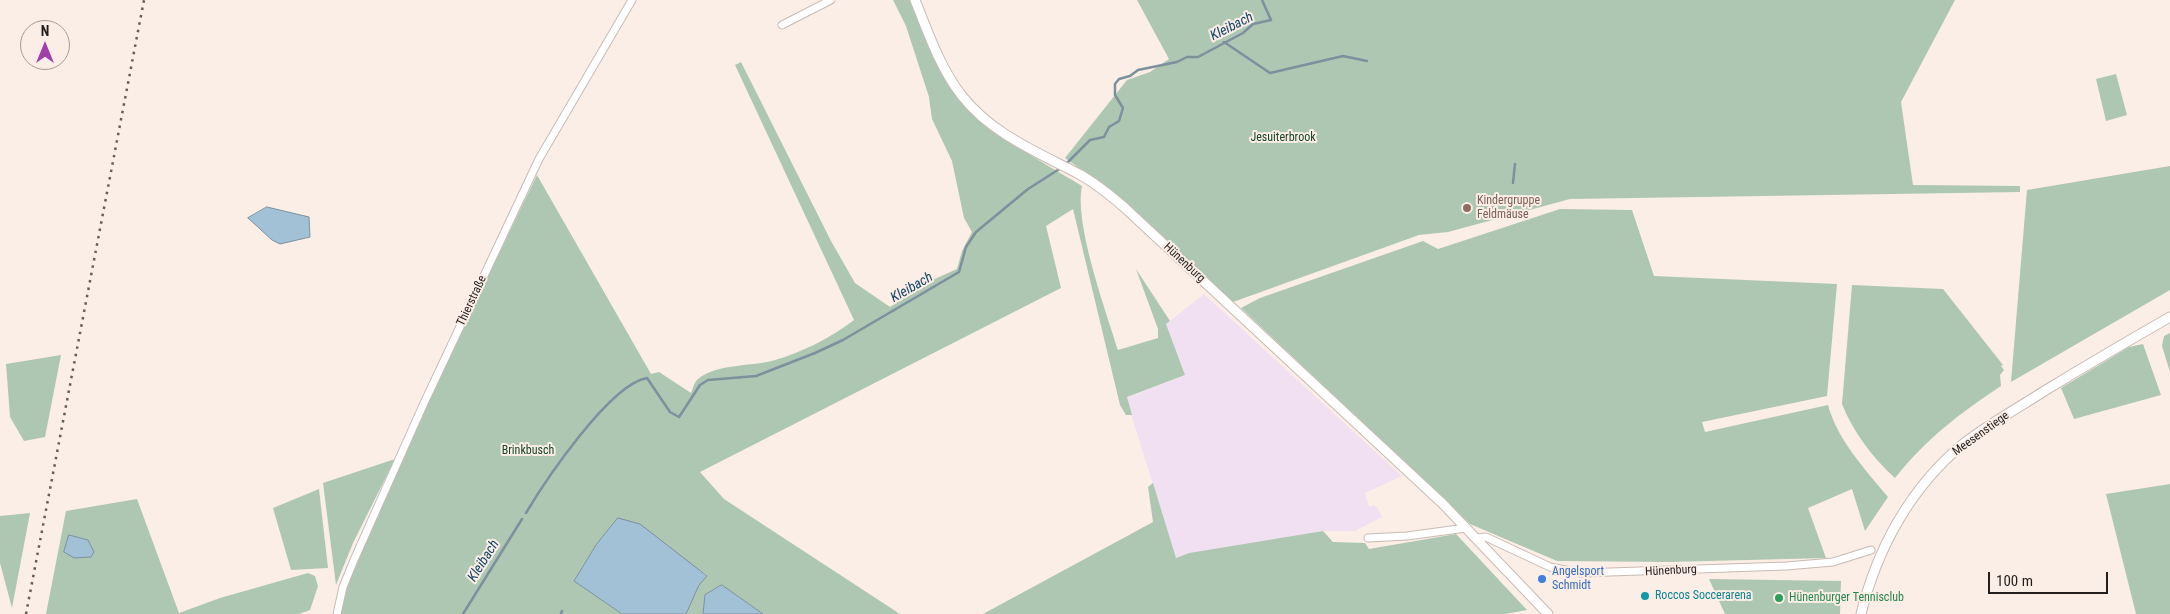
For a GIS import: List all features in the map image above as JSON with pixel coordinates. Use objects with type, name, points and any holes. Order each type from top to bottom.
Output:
[{"type":"street","name":"Thierstraße","points":[[337,614],[343,587],[354,560],[522,193],[556,127],[632,0]]},
{"type":"street","points":[[782,25],[831,0]]},
{"type":"street","name":"Hünenburg","points":[[915,0],[940,60],[966,101],[994,128],[1105,191],[1125,208],[1477,538],[1548,614]]},
{"type":"street","name":"Meesenstiege","points":[[1861,614],[1876,565],[1886,543],[1907,507],[1943,463],[1963,444],[1994,422],[2170,317]]},
{"type":"street","points":[[1368,538],[1407,536],[1466,528]]},
{"type":"street","name":"Hünenburg","points":[[1477,538],[1486,537],[1550,567],[1581,573],[1794,565],[1839,560],[1871,550]]},
{"type":"shaded area","points":[[1204,294],[1402,476],[1365,493],[1369,507],[1374,505],[1377,507],[1382,517],[1355,531],[1323,531],[1189,553],[1176,558],[1126,398],[1185,375],[1166,324]]},
{"type":"green space","name":"Brinkbusch","points":[[893,0],[910,0],[952,91],[966,106],[997,133],[1082,186],[1083,222],[1092,268],[1118,350],[1158,338],[1158,329],[1136,269],[1170,321],[1166,324],[1185,375],[1127,397],[1132,415],[1126,415],[1120,405],[1073,209],[1046,226],[1061,288],[700,472],[724,499],[900,614],[763,614],[722,585],[705,595],[703,614],[686,614],[699,585],[707,575],[618,518],[596,545],[574,581],[622,614],[339,614],[345,588],[424,408],[537,175],[651,374],[659,372],[691,393],[697,380],[706,374],[715,370],[786,357],[817,343],[854,320],[735,65],[741,62],[831,241],[855,283],[890,307],[928,282],[957,269],[962,251],[972,232],[964,218],[952,161],[932,119],[929,97],[906,26]]},
{"type":"green space","name":"Jesuiterbrook","points":[[1137,0],[1955,0],[1901,102],[1913,185],[2020,186],[2020,192],[1570,199],[1448,232],[1419,235],[1233,302],[1126,202],[1065,158],[1127,80],[1150,72],[1169,59]]},
{"type":"green space","points":[[2116,74],[2127,115],[2106,121],[2096,79]]},
{"type":"green space","points":[[2170,166],[2170,290],[2011,382],[2027,190]]},
{"type":"green space","points":[[1560,209],[1632,210],[1654,276],[1837,284],[1827,396],[1702,422],[1705,432],[1828,405],[1845,443],[1888,497],[1865,531],[1852,489],[1808,508],[1826,558],[1669,562],[1557,561],[1470,524],[1241,308],[1260,298],[1423,241],[1438,249]]},
{"type":"green space","points":[[1852,285],[1943,289],[2003,365],[2001,366],[2004,370],[2000,375],[2001,386],[1944,427],[1895,478],[1864,444],[1842,404]]},
{"type":"green space","points":[[2170,333],[2170,372],[2162,346],[2164,336]]},
{"type":"green space","points":[[2143,344],[2161,395],[2074,419],[2061,388],[2129,347]]},
{"type":"green space","points":[[61,355],[45,437],[24,441],[10,417],[6,364]]},
{"type":"green space","points":[[395,459],[353,543],[336,585],[323,483]]},
{"type":"green space","points":[[1153,483],[1176,558],[1189,553],[1323,531],[1333,542],[1365,543],[1369,549],[1456,534],[1527,610],[1505,614],[983,614],[1153,522],[1148,487]]},
{"type":"green space","points":[[2170,484],[2170,614],[2136,614],[2106,494]]},
{"type":"green space","points":[[319,489],[328,568],[291,570],[273,508]]},
{"type":"green space","points":[[137,499],[179,613],[220,598],[308,573],[315,576],[318,586],[310,610],[299,614],[46,614],[66,511]]},
{"type":"green space","points":[[30,513],[12,608],[0,563],[0,516]]},
{"type":"green space","name":"Hünenburger Tennisclub","points":[[1709,579],[1841,581],[1840,614],[1725,614]]},
{"type":"water","points":[[267,207],[309,217],[310,237],[280,244],[272,240],[248,218]]},
{"type":"water","points":[[618,518],[640,524],[707,576],[699,585],[686,614],[622,614],[574,581],[596,545]]},
{"type":"water","points":[[69,535],[88,540],[94,552],[91,557],[74,558],[64,552]]},
{"type":"water","points":[[722,585],[763,614],[703,614],[705,595]]},
{"type":"waterway","name":"Kleibach","points":[[1065,165],[1090,140],[1104,137],[1109,127],[1119,121],[1123,108],[1115,95],[1115,84],[1119,79],[1130,76],[1138,70],[1177,62],[1187,57],[1198,57],[1243,33],[1253,24],[1271,20],[1262,0]]},
{"type":"waterway","points":[[1224,42],[1270,73],[1343,56],[1367,61]]},
{"type":"waterway","points":[[1513,183],[1515,164]]},
{"type":"waterway","name":"Kleibach","points":[[526,513],[563,458],[597,415],[615,397],[632,384],[647,378],[670,412],[679,417],[700,385],[708,380],[756,376],[843,340],[959,272],[966,247],[976,232],[1028,189],[1061,168]]},
{"type":"waterway","name":"Kleibach","points":[[463,614],[522,519]]},
{"type":"railway","points":[[26,614],[144,0]]},
{"type":"place","name":"Kindergruppe Feldmäuse","points":[[1467,208]]},
{"type":"place","name":"Angelsport Schmidt","points":[[1542,579]]},
{"type":"place","name":"Roccos Soccerarena","points":[[1645,596]]},
{"type":"place","name":"Hünenburger Tennisclub","points":[[1779,598]]}]
